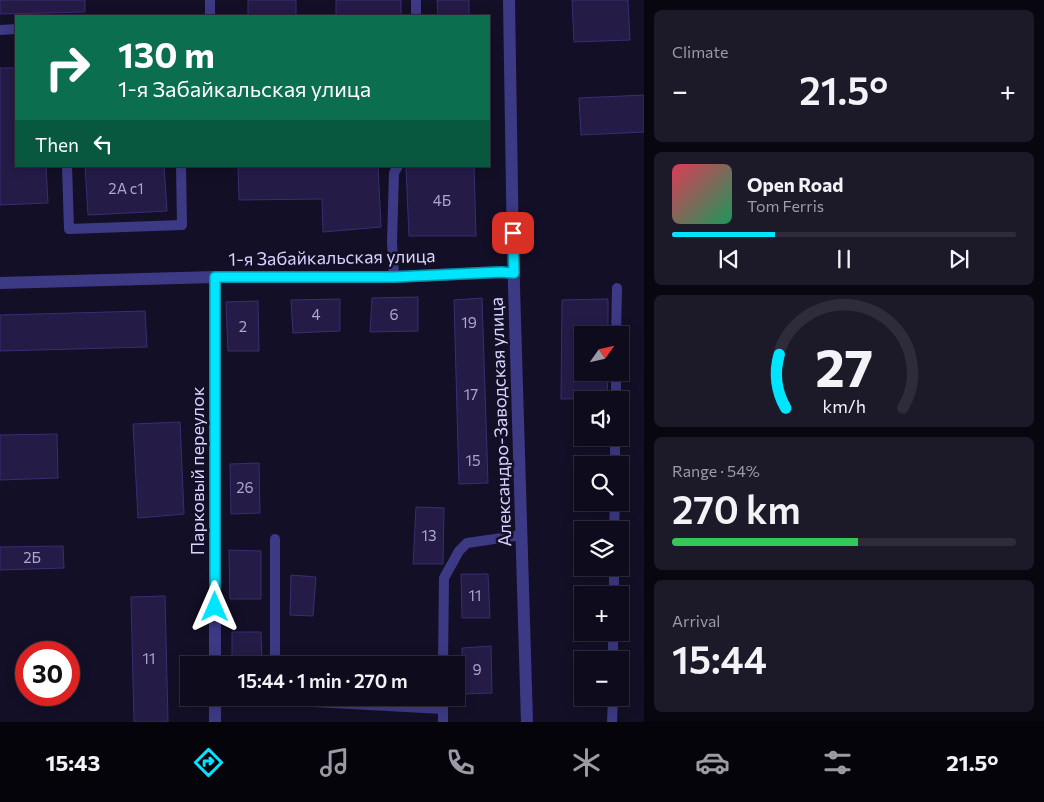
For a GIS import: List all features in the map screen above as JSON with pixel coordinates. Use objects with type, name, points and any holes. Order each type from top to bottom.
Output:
[{"type":"street","name":"Александро-Заводская улица","points":[[509,0],[514,273],[527,722]]},
{"type":"street","name":"1-я Забайкальская улица","points":[[0,283],[215,277],[394,277],[514,273]]},
{"type":"street","name":"Парковый переулок","points":[[215,277],[215,656]]},
{"type":"street","points":[[215,706],[215,722]]},
{"type":"lane","points":[[210,0],[210,15]]},
{"type":"lane","points":[[416,0],[416,15]]},
{"type":"lane","points":[[0,30],[15,29]]},
{"type":"lane","points":[[66,167],[69,229],[182,225],[181,167]]},
{"type":"lane","points":[[394,277],[392,242],[393,192],[394,172],[397,167]]},
{"type":"lane","points":[[616,326],[617,288]]},
{"type":"lane","points":[[443,656],[444,578],[459,551],[467,543],[522,535]]},
{"type":"lane","points":[[275,539],[275,656]]},
{"type":"lane","points":[[393,706],[443,709],[443,722]]},
{"type":"lane","points":[[612,722],[613,706]]},
{"type":"building","points":[[0,0],[85,0],[85,12],[0,14]]},
{"type":"building","points":[[248,0],[296,0],[296,15],[248,15]]},
{"type":"building","points":[[336,0],[401,0],[401,15],[336,15]]},
{"type":"building","points":[[437,0],[469,0],[469,15],[438,15]]},
{"type":"building","points":[[572,0],[628,0],[630,40],[574,42]]},
{"type":"building","points":[[0,68],[15,68],[15,167],[46,167],[48,203],[0,205]]},
{"type":"building","points":[[644,95],[644,132],[581,135],[579,98]]},
{"type":"building","points":[[85,167],[164,167],[167,211],[88,215]]},
{"type":"building","points":[[238,167],[378,167],[381,227],[323,232],[322,199],[239,200]]},
{"type":"building","points":[[406,167],[474,167],[476,236],[409,236]]},
{"type":"building","points":[[418,297],[418,331],[370,332],[372,298]]},
{"type":"building","points":[[482,298],[488,483],[459,484],[454,300]]},
{"type":"building","points":[[340,299],[340,331],[293,333],[291,300]]},
{"type":"building","points":[[608,299],[608,326],[574,326],[574,381],[608,381],[607,391],[574,391],[574,399],[561,399],[562,300]]},
{"type":"building","points":[[258,301],[259,351],[228,351],[226,302]]},
{"type":"building","points":[[145,311],[147,347],[0,351],[0,315]]},
{"type":"building","points":[[180,422],[184,514],[138,518],[133,424]]},
{"type":"building","points":[[57,434],[58,478],[0,480],[0,435]]},
{"type":"building","points":[[259,463],[260,513],[231,514],[230,464]]},
{"type":"building","points":[[416,507],[444,508],[443,564],[413,564]]},
{"type":"building","points":[[63,546],[64,568],[0,570],[0,547]]},
{"type":"building","points":[[229,550],[261,551],[261,599],[230,599]]},
{"type":"building","points":[[461,574],[488,574],[490,618],[462,618]]},
{"type":"building","points":[[291,575],[316,577],[313,616],[290,615]]},
{"type":"building","points":[[165,596],[168,722],[134,722],[131,597]]},
{"type":"building","points":[[232,632],[261,632],[262,656],[232,656]]},
{"type":"building","points":[[491,646],[492,693],[465,694],[465,656],[462,656],[462,648]]},
{"type":"route","points":[[215,607],[215,277],[394,277],[514,273],[513,233]]}]
